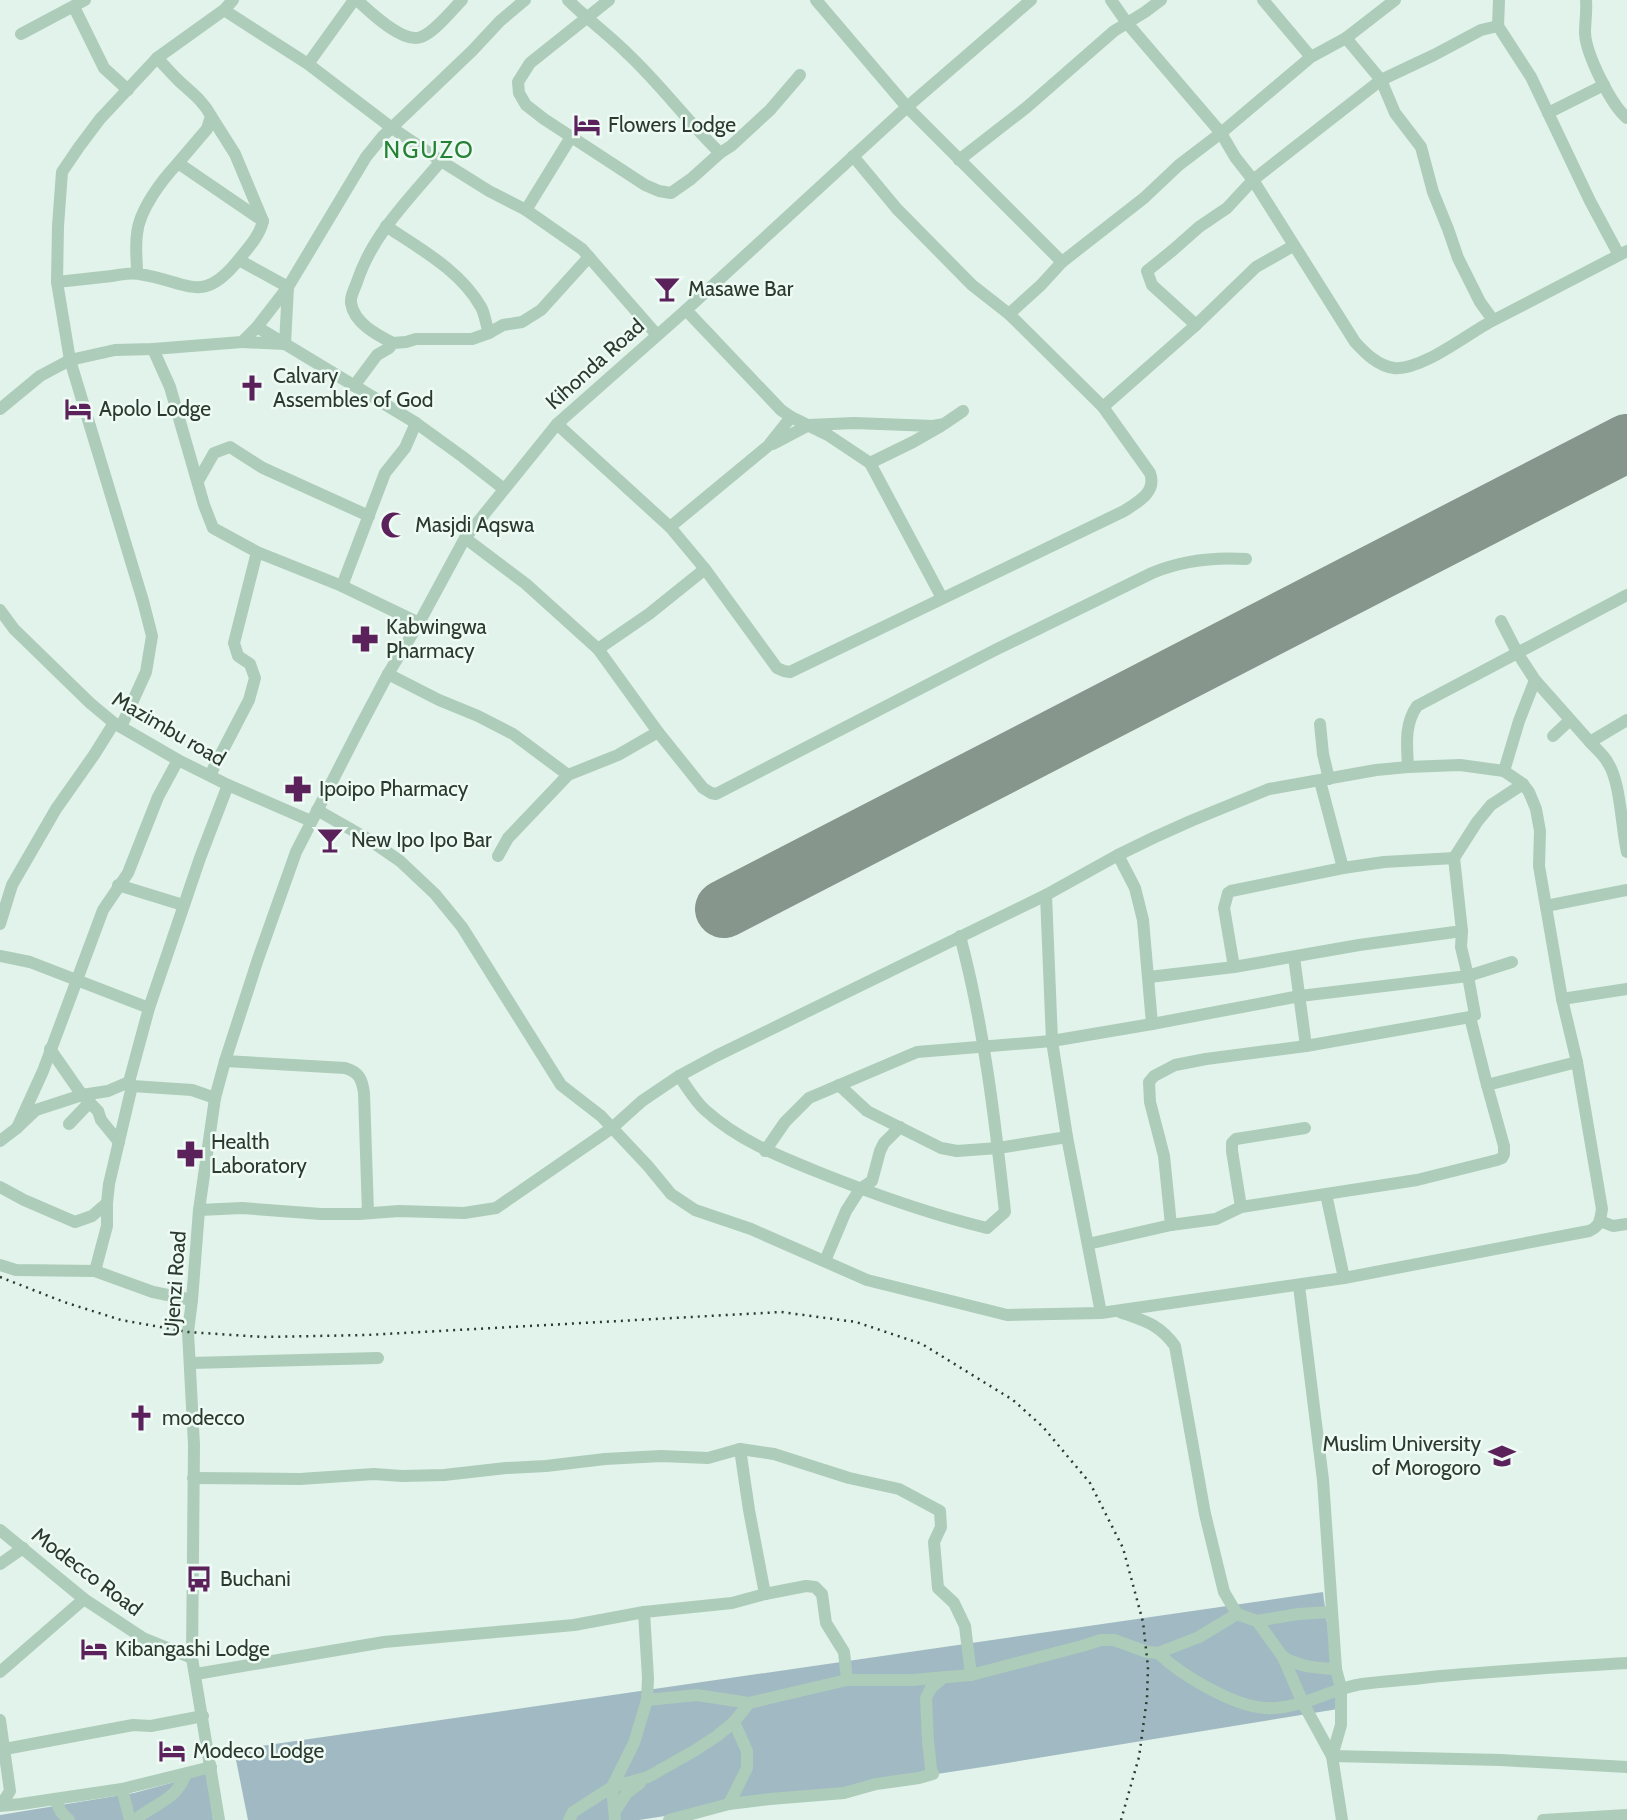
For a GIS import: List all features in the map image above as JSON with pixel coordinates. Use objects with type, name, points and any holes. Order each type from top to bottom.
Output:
[{"type":"street","points":[[0,924],[6,882],[94,755],[118,725],[146,672],[152,636],[70,360],[57,282],[62,172],[100,120],[157,58],[224,10],[233,0]]},
{"type":"street","points":[[308,64],[355,0],[402,35],[411,38],[420,38],[428,33],[462,0]]},
{"type":"street","points":[[242,342],[288,287],[366,157],[383,136],[500,21],[525,0]]},
{"type":"street","points":[[568,0],[629,54],[695,129],[720,153]]},
{"type":"street","points":[[609,0],[530,63],[517,82],[519,93],[526,105],[571,137],[645,185],[659,191],[671,193],[691,179],[770,110],[800,75]]},
{"type":"street","points":[[816,0],[907,107],[1062,262]]},
{"type":"street","points":[[1111,0],[1127,23],[1221,133],[1354,342],[1372,358],[1389,367],[1403,368],[1422,362],[1493,320],[1623,253],[1590,201],[1531,77],[1498,26],[1499,0]]},
{"type":"street","points":[[959,160],[1027,107],[1114,31],[1161,0]]},
{"type":"street","points":[[1262,0],[1311,57]]},
{"type":"street","points":[[1009,314],[1062,262],[1135,206],[1179,165],[1311,57],[1346,38],[1395,0]]},
{"type":"street","points":[[1586,0],[1585,36],[1590,56],[1604,85],[1627,118]]},
{"type":"street","name":"Kihonda Road","points":[[314,815],[388,674],[465,538],[556,424],[686,310],[1025,2]]},
{"type":"street","points":[[21,34],[79,3],[104,68],[128,90]]},
{"type":"street","points":[[224,10],[308,64],[440,161],[526,210],[569,239],[582,249],[657,335]]},
{"type":"street","points":[[1196,325],[1152,285],[1147,271],[1199,227],[1227,208],[1253,180],[1381,80],[1481,30],[1498,26]]},
{"type":"street","points":[[1346,38],[1381,80],[1395,113],[1421,147],[1433,192],[1458,258],[1475,293],[1493,320]]},
{"type":"street","points":[[57,282],[136,273],[200,288],[214,284],[225,276],[261,228],[263,221],[235,154],[202,102],[157,58]]},
{"type":"street","points":[[1548,113],[1604,85]]},
{"type":"street","points":[[136,273],[137,232],[147,206],[162,180],[207,129],[211,116]]},
{"type":"street","points":[[526,210],[571,137]]},
{"type":"street","points":[[556,424],[670,527],[705,569],[776,668],[790,672],[1144,499],[1151,489],[1153,479],[1103,407],[1009,314],[972,285],[897,209],[853,156]]},
{"type":"street","points":[[440,161],[386,226],[359,272],[351,302],[360,321],[379,336],[393,343],[416,339],[472,339],[503,325],[522,322],[541,310],[589,257]]},
{"type":"street","points":[[178,163],[263,221]]},
{"type":"street","points":[[386,226],[444,265],[460,281],[481,308],[489,333]]},
{"type":"street","points":[[1103,407],[1196,325],[1256,267],[1293,246]]},
{"type":"street","points":[[239,260],[288,287]]},
{"type":"street","points":[[285,344],[288,287]]},
{"type":"street","points":[[686,310],[781,410],[828,435],[870,463],[942,598]]},
{"type":"street","points":[[257,327],[416,424],[504,489]]},
{"type":"street","points":[[0,408],[40,376],[70,360],[115,350],[242,342],[285,344]]},
{"type":"street","points":[[354,386],[377,355],[393,343]]},
{"type":"street","points":[[153,349],[170,387],[213,528],[257,552],[342,586],[419,623]]},
{"type":"street","points":[[870,463],[913,442],[963,411]]},
{"type":"street","points":[[670,527],[768,446],[791,417]]},
{"type":"street","points":[[342,586],[385,473],[405,448],[416,424]]},
{"type":"street","points":[[768,446],[809,425],[944,424]]},
{"type":"street","points":[[198,481],[214,453],[230,447],[263,468],[369,516]]},
{"type":"street","points":[[465,538],[526,583],[598,649],[658,732],[703,788],[711,793],[721,792],[995,650],[1152,573],[1195,560],[1246,559]]},
{"type":"street","points":[[210,775],[249,700],[254,677],[250,664],[239,656],[234,643],[257,552]]},
{"type":"street","points":[[598,649],[649,614],[705,569]]},
{"type":"street","points":[[1408,767],[1406,736],[1408,723],[1417,706],[1627,595]]},
{"type":"street","name":"Mazimbu road","points":[[0,610],[14,629],[90,703],[118,725],[228,785],[314,815],[368,839],[400,861],[435,894],[462,927],[561,1085],[601,1116],[671,1194],[695,1210],[751,1229],[867,1280],[1007,1315],[1101,1313],[1344,1278],[1589,1231],[1597,1227],[1600,1221]]},
{"type":"street","points":[[1501,621],[1535,680],[1609,764],[1622,790],[1623,838],[1627,852]]},
{"type":"street","points":[[388,674],[513,734],[568,775]]},
{"type":"street","points":[[1504,771],[1535,680]]},
{"type":"street","points":[[1553,736],[1570,720]]},
{"type":"street","points":[[1590,742],[1627,720]]},
{"type":"street","points":[[1320,724],[1325,780],[1343,868]]},
{"type":"street","points":[[498,856],[508,838],[568,775],[618,755],[658,732]]},
{"type":"street","points":[[17,1128],[31,1100],[103,910],[128,873],[158,797],[178,760]]},
{"type":"street","points":[[199,1210],[242,1208],[321,1214],[409,1211],[464,1213],[496,1208],[612,1128],[642,1101],[679,1076],[1046,895],[1118,855],[1193,820],[1269,789],[1376,770],[1460,765],[1504,771],[1523,784],[1536,808],[1540,831],[1539,866],[1562,999],[1577,1062],[1602,1209],[1600,1221],[1613,1226],[1627,1224]]},
{"type":"street","points":[[1171,1225],[1164,1156],[1150,1102],[1149,1082],[1154,1076],[1185,1063],[1306,1046],[1475,1015],[1461,947],[1462,931],[1454,858],[1491,805],[1523,784]]},
{"type":"street","points":[[95,1271],[107,1226],[109,1184],[149,1008],[183,905],[228,785]]},
{"type":"street","name":"Ujenzi Road","points":[[219,1820],[192,1658],[194,1445],[188,1332],[199,1210],[215,1098],[225,1061],[296,852],[314,815]]},
{"type":"street","points":[[1118,855],[1135,888],[1140,909],[1152,1024]]},
{"type":"street","points":[[1234,967],[1224,908],[1228,893],[1343,868],[1384,862],[1454,858]]},
{"type":"street","points":[[118,885],[183,905]]},
{"type":"street","points":[[1546,906],[1627,890]]},
{"type":"street","points":[[1046,895],[1052,1041],[1067,1137],[1101,1313]]},
{"type":"street","points":[[1149,977],[1234,967],[1359,945],[1462,931]]},
{"type":"street","points":[[679,1076],[703,1109],[765,1151],[860,1189],[939,1216],[987,1228],[1005,1212],[983,1046],[971,976],[960,936]]},
{"type":"street","points":[[0,956],[30,962],[149,1008]]},
{"type":"street","points":[[1294,957],[1306,1046]]},
{"type":"street","points":[[765,1151],[785,1122],[809,1098],[917,1052],[1052,1041],[1300,996],[1468,976],[1511,962]]},
{"type":"street","points":[[1562,999],[1627,989]]},
{"type":"street","points":[[1088,1244],[1171,1225],[1216,1219],[1241,1207],[1417,1180],[1502,1158],[1504,1146],[1470,1017]]},
{"type":"street","points":[[50,1049],[119,1142]]},
{"type":"street","points":[[225,1061],[345,1068],[354,1071],[363,1084],[364,1093],[368,1213]]},
{"type":"street","points":[[1487,1085],[1577,1062]]},
{"type":"street","points":[[0,1141],[36,1110],[131,1084],[192,1090],[215,1098]]},
{"type":"street","points":[[839,1085],[867,1111],[941,1148],[957,1151],[998,1148],[1067,1137]]},
{"type":"street","points":[[69,1124],[86,1098]]},
{"type":"street","points":[[825,1261],[846,1211],[860,1189],[872,1181],[884,1143],[900,1127]]},
{"type":"street","points":[[1241,1207],[1232,1143],[1236,1139],[1305,1128]]},
{"type":"street","points":[[876,1171],[877,1183],[884,1197]]},
{"type":"street","points":[[0,1187],[75,1222],[92,1216],[107,1203]]},
{"type":"street","points":[[1326,1194],[1344,1278]]},
{"type":"street","points":[[0,1265],[16,1270],[95,1271],[153,1292],[192,1300]]},
{"type":"street","points":[[1299,1286],[1323,1480],[1336,1669],[1341,1688],[1341,1726],[1332,1756]]},
{"type":"street","points":[[1117,1311],[1153,1323],[1175,1346],[1205,1514],[1224,1592],[1237,1614],[1258,1621],[1298,1614],[1332,1612]]},
{"type":"street","points":[[191,1363],[378,1358]]},
{"type":"street","points":[[192,1479],[300,1479],[374,1474],[444,1475],[605,1459],[661,1456],[708,1458],[740,1450],[774,1454],[849,1478],[899,1489],[940,1511],[941,1527],[934,1542],[939,1588],[954,1603],[965,1626],[971,1675]]},
{"type":"street","points":[[740,1450],[748,1510],[765,1594]]},
{"type":"street","name":"Modecco Road","points":[[0,1530],[84,1598],[143,1638],[192,1658]]},
{"type":"street","points":[[0,1564],[23,1548]]},
{"type":"street","points":[[196,1674],[384,1642],[574,1625],[644,1612],[732,1603],[806,1586],[815,1587],[822,1594],[827,1623],[844,1653],[847,1681]]},
{"type":"street","points":[[0,1672],[84,1598]]},
{"type":"street","points":[[615,1816],[612,1787],[634,1743],[647,1700],[644,1612]]},
{"type":"street","points":[[647,1700],[697,1695],[750,1703],[847,1681],[912,1680],[971,1675],[1101,1640],[1114,1640],[1147,1652],[1158,1653],[1199,1637],[1237,1614]]},
{"type":"street","points":[[1258,1621],[1283,1657],[1303,1703],[1332,1756],[1342,1820]]},
{"type":"street","points":[[1158,1653],[1170,1665],[1232,1699],[1264,1708],[1303,1703],[1341,1688],[1362,1684],[1627,1663]]},
{"type":"street","points":[[1283,1657],[1296,1665],[1336,1669]]},
{"type":"street","points":[[926,1698],[931,1688],[944,1677]]},
{"type":"street","points":[[669,1820],[729,1804],[844,1793],[876,1784],[933,1774],[926,1698],[912,1680]]},
{"type":"street","points":[[615,1816],[627,1793],[646,1778],[717,1736],[744,1712],[750,1703]]},
{"type":"street","points":[[5,1748],[133,1725],[151,1726],[202,1716]]},
{"type":"street","points":[[0,1720],[10,1791],[21,1804]]},
{"type":"street","points":[[729,1804],[747,1768],[747,1751],[734,1721]]},
{"type":"street","points":[[1332,1756],[1501,1760],[1627,1767]]},
{"type":"street","points":[[1,1805],[122,1789],[211,1767]]},
{"type":"street","points":[[135,1820],[169,1798],[180,1787],[186,1774]]},
{"type":"street","points":[[569,1820],[573,1812],[612,1787],[646,1778]]},
{"type":"street","points":[[122,1789],[130,1820]]},
{"type":"street","points":[[1,1805],[10,1791]]},
{"type":"street","points":[[55,1799],[61,1812],[69,1820]]},
{"type":"street","points":[[1543,1820],[1627,1815]]},
{"type":"shaded area","points":[[1323,1592],[1338,1709],[639,1820],[248,1820],[234,1750]]},
{"type":"shaded area","points":[[208,1773],[213,1820],[0,1820],[0,1815],[134,1793]]},
{"type":"runway","points":[[724,909],[1627,443]]},
{"type":"railway","points":[[0,1277],[64,1302],[121,1320],[188,1332],[263,1337],[367,1335],[781,1312],[856,1322],[922,1344],[1013,1400],[1043,1427],[1090,1483],[1123,1548],[1143,1622],[1148,1667],[1139,1757],[1121,1820]]},
{"type":"place","name":"Flowers Lodge","points":[[587,125]]},
{"type":"place","name":"Masawe Bar","points":[[667,289]]},
{"type":"place","name":"Calvary Assembles of God","points":[[252,388]]},
{"type":"place","name":"Apolo Lodge","points":[[78,409]]},
{"type":"place","name":"Masjdi Aqswa","points":[[394,525]]},
{"type":"place","name":"Kabwingwa Pharmacy","points":[[365,639]]},
{"type":"place","name":"Ipoipo Pharmacy","points":[[298,789]]},
{"type":"place","name":"New Ipo Ipo Bar","points":[[330,840]]},
{"type":"place","name":"Health Laboratory","points":[[190,1154]]},
{"type":"place","name":"modecco","points":[[141,1418]]},
{"type":"place","name":"Muslim University of Morogoro","points":[[1502,1456]]},
{"type":"place","name":"Buchani","points":[[199,1579]]},
{"type":"place","name":"Kibangashi Lodge","points":[[94,1649]]},
{"type":"place","name":"Modeco Lodge","points":[[172,1751]]},
{"type":"district","name":"NGUZO","points":[[429,150]]}]
